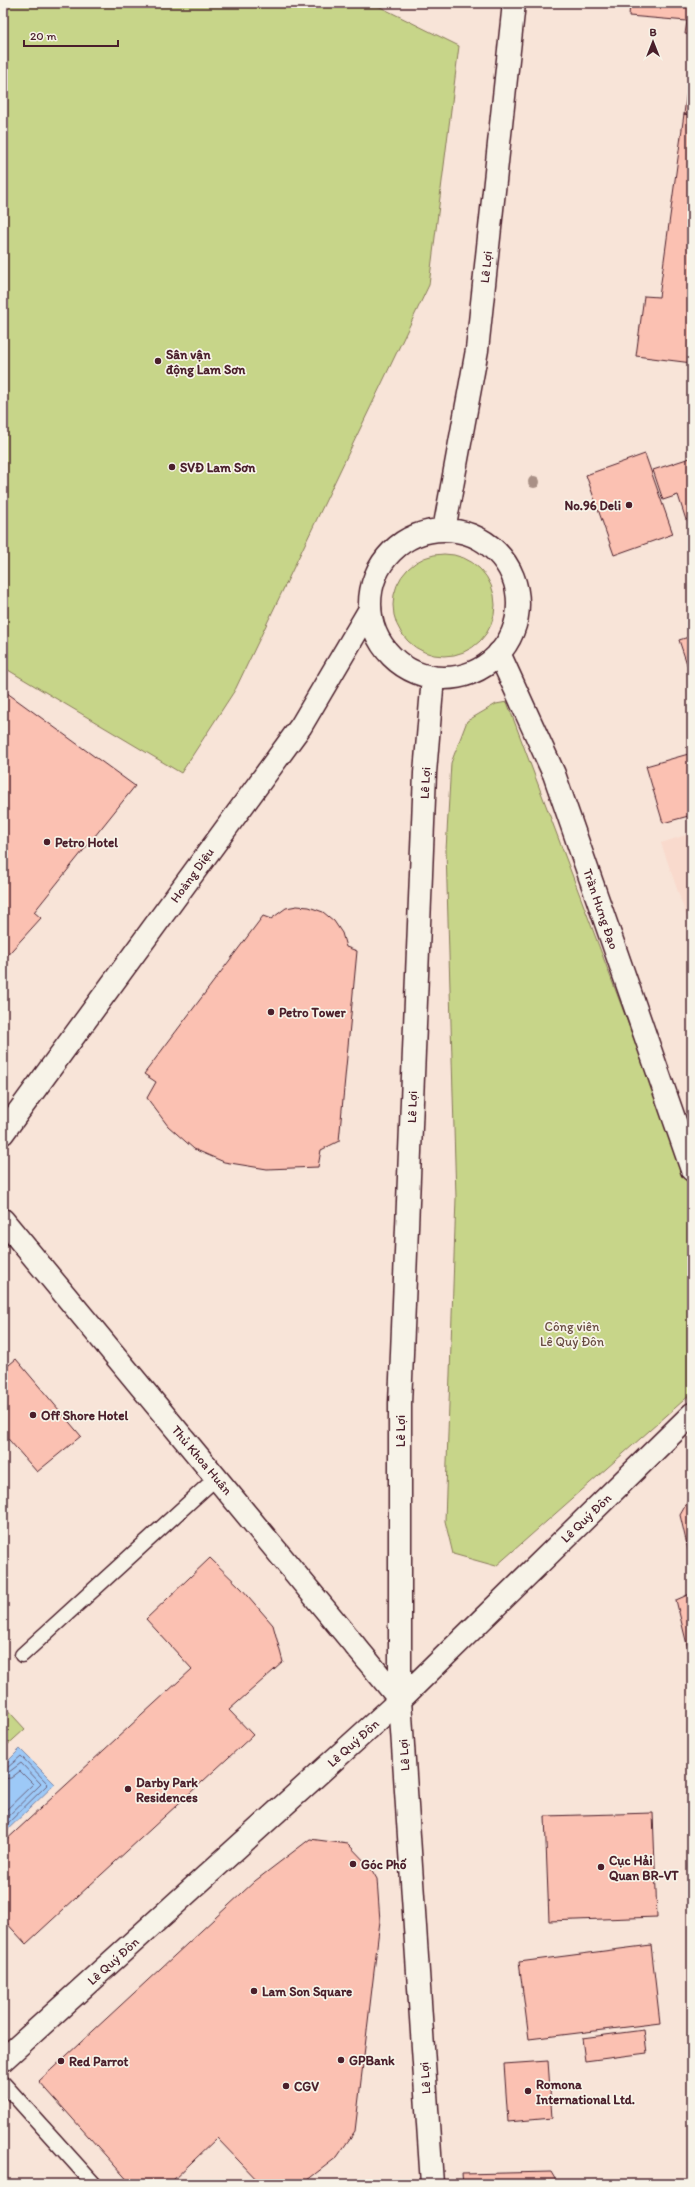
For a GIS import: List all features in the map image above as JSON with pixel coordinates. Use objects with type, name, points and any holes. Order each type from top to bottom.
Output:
[{"type":"main road","name":"Lê Lợi","points":[[444,530],[477,350],[514,3]]},
{"type":"main road","points":[[444,530],[468,533],[490,545],[507,562],[517,584],[519,608],[514,632],[499,653],[481,669],[457,677],[433,677],[409,670],[389,654],[376,634],[370,609],[372,585],[382,563],[399,545],[420,533],[444,530]]},
{"type":"main road","name":"Hoàng Diệu","points":[[3,1134],[301,726],[370,609]]},
{"type":"main road","name":"Trần Hưng Đạo","points":[[499,653],[554,774],[692,1170]]},
{"type":"main road","name":"Lê Lợi","points":[[432,2184],[400,1700],[400,1404],[425,773],[433,677]]},
{"type":"main road","name":"Thủ Khoa Huân","points":[[3,1220],[400,1700]]},
{"type":"main road","name":"Lê Quý Đôn","points":[[3,2060],[400,1700],[692,1414]]},
{"type":"lane","points":[[22,1655],[216,1478]]},
{"type":"lane","points":[[3,2083],[94,2184]]},
{"type":"shaded area","points":[[692,833],[692,932],[661,843]]},
{"type":"green space","name":"SVĐ Lam Sơn","points":[[3,3],[372,3],[459,46],[429,285],[235,690],[181,773],[3,667]]},
{"type":"green space","points":[[444,554],[464,558],[472,562],[480,569],[487,577],[491,585],[495,605],[491,625],[487,633],[480,641],[472,648],[464,652],[444,656],[424,652],[416,648],[408,641],[401,633],[397,625],[393,605],[397,585],[401,577],[408,569],[416,562],[424,558]]},
{"type":"green space","name":"Công viên Lê Quý Đôn","points":[[507,702],[692,1193],[692,1393],[496,1566],[453,1554],[445,1521],[456,1198],[446,850],[451,763],[467,721],[496,704]]},
{"type":"green space","points":[[3,1705],[25,1729],[3,1749]]},
{"type":"water","points":[[20,1749],[55,1784],[3,1834],[3,1766]]},
{"type":"building","points":[[630,3],[692,3],[692,35],[685,34],[687,21],[629,16]]},
{"type":"building","points":[[692,50],[692,115],[684,114]]},
{"type":"building","points":[[684,114],[692,115],[692,363],[636,356],[644,296],[659,297]]},
{"type":"building","points":[[692,437],[692,518],[686,520],[678,495],[663,500],[653,470],[690,458]]},
{"type":"building","name":"No.96 Deli","points":[[645,454],[673,534],[614,555],[586,475]]},
{"type":"building","points":[[692,636],[692,679],[679,640]]},
{"type":"building","name":"Petro Hotel","points":[[3,690],[135,786],[34,912],[41,918],[3,960]]},
{"type":"building","points":[[692,753],[692,815],[663,823],[646,766]]},
{"type":"building","name":"Petro Tower","points":[[297,906],[309,907],[323,912],[334,921],[342,933],[346,947],[357,951],[339,1141],[321,1150],[318,1167],[267,1169],[224,1162],[194,1149],[168,1126],[147,1098],[156,1082],[144,1074],[263,916],[271,919],[286,908]]},
{"type":"building","name":"Off Shore Hotel","points":[[16,1359],[81,1436],[37,1472],[3,1433],[3,1370]]},
{"type":"building","points":[[692,1500],[692,1566],[680,1515],[688,1501]]},
{"type":"building","name":"Darby Park Residences","points":[[210,1558],[242,1589],[273,1625],[283,1662],[229,1710],[253,1735],[26,1944],[3,1919],[3,1843],[192,1669],[146,1619]]},
{"type":"building","points":[[692,1593],[692,1665],[676,1600]]},
{"type":"building","name":"Cục Hải Quan BR-VT","points":[[653,1813],[657,1917],[549,1921],[545,1816]]},
{"type":"building","name":"Lam Son Square","points":[[310,1839],[348,1844],[370,1867],[377,1879],[380,1921],[355,2131],[337,2157],[302,2184],[261,2184],[217,2138],[169,2184],[131,2184],[39,2081],[255,1881]]},
{"type":"building","points":[[651,1945],[660,2023],[529,2039],[519,1962]]},
{"type":"building","points":[[644,2030],[647,2053],[585,2061],[582,2038]]},
{"type":"building","name":"Romona International Ltd.","points":[[548,2061],[552,2118],[508,2122],[504,2064]]},
{"type":"building","points":[[551,2172],[558,2184],[463,2184],[462,2174]]},
{"type":"place","name":"Sân vận động Lam Sơn","points":[[158,361]]},
{"type":"place","name":"SVĐ Lam Sơn","points":[[172,467]]},
{"type":"place","name":"No.96 Deli","points":[[629,505]]},
{"type":"place","name":"Petro Hotel","points":[[47,842]]},
{"type":"place","name":"Petro Tower","points":[[271,1012]]},
{"type":"place","name":"Off Shore Hotel","points":[[33,1415]]},
{"type":"place","name":"Darby Park Residences","points":[[128,1789]]},
{"type":"place","name":"Góc Phố","points":[[353,1864]]},
{"type":"place","name":"Cục Hải Quan BR-VT","points":[[601,1867]]},
{"type":"place","name":"Lam Son Square","points":[[254,1991]]},
{"type":"place","name":"GPBank","points":[[341,2060]]},
{"type":"place","name":"Red Parrot","points":[[61,2061]]},
{"type":"place","name":"CGV","points":[[286,2086]]},
{"type":"place","name":"Romona International Ltd.","points":[[528,2091]]}]
